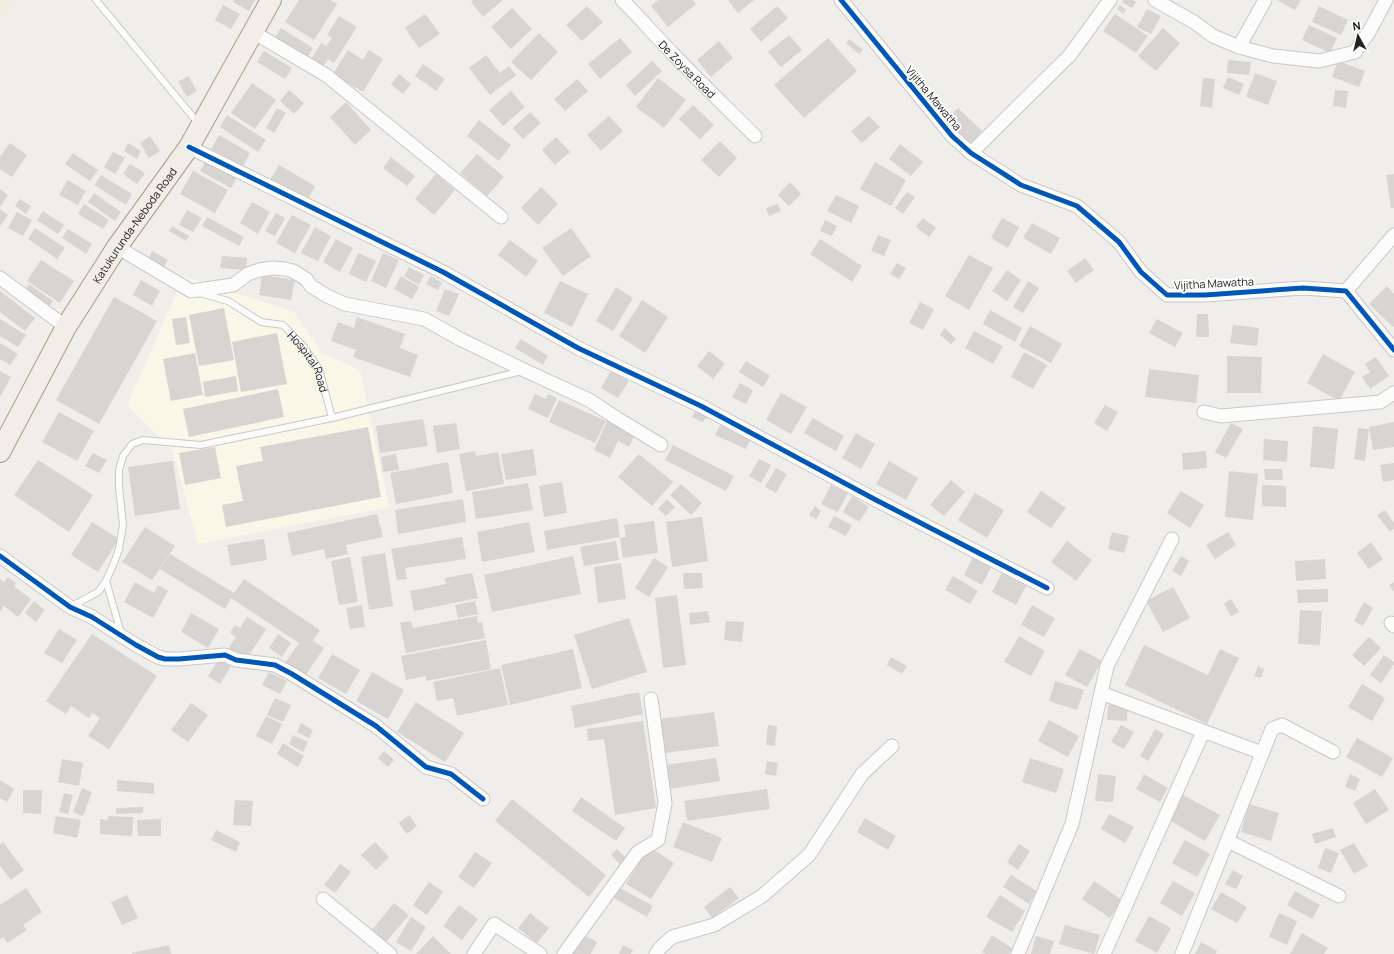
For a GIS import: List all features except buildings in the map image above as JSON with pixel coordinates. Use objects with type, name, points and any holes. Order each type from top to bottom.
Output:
[{"type":"main road","name":"Katukurunda-Neboda Road","points":[[0,452],[6,427],[66,327],[118,248],[189,147],[271,0]]},
{"type":"street","name":"De Zoysa Road","points":[[622,0],[639,16],[676,58],[755,136]]},
{"type":"street","name":"Vijitha Mawatha","points":[[841,0],[952,136],[971,152],[1021,185],[1077,206],[1119,242],[1141,272],[1167,295],[1303,288],[1346,291]]},
{"type":"street","points":[[971,152],[1070,55],[1110,0]]},
{"type":"street","points":[[1155,0],[1194,22],[1213,36],[1239,47],[1273,56],[1319,61],[1355,52],[1369,32],[1386,0]]},
{"type":"street","points":[[1239,47],[1265,0]]},
{"type":"street","points":[[253,32],[326,76],[501,217]]},
{"type":"street","points":[[189,147],[443,272],[578,348],[701,406],[876,500],[1048,588]]},
{"type":"street","points":[[1394,235],[1346,291],[1394,350]]},
{"type":"street","name":"Hospital Road","points":[[118,248],[190,291]]},
{"type":"street","points":[[190,291],[233,285],[248,274],[259,270],[273,268],[293,271],[306,279],[311,286],[327,296],[345,304],[424,319],[460,339],[589,400],[661,445]]},
{"type":"street","points":[[0,278],[66,327]]},
{"type":"street","points":[[1204,412],[1221,416],[1380,402],[1394,393]]},
{"type":"street","points":[[1018,954],[1072,824],[1108,666],[1172,539]]},
{"type":"street","points":[[0,556],[70,607],[92,617],[158,657],[165,659],[226,655],[236,660],[275,665],[376,726],[426,767],[451,774],[483,799]]},
{"type":"street","points":[[1101,693],[1262,753]]},
{"type":"street","points":[[564,954],[638,852],[658,840],[665,803],[651,699]]},
{"type":"street","points":[[1182,954],[1272,729],[1282,725],[1333,752]]},
{"type":"street","points":[[1104,954],[1203,732]]},
{"type":"street","points":[[656,954],[672,937],[714,925],[762,896],[809,855],[862,774],[892,746]]},
{"type":"street","points":[[1228,841],[1339,896]]},
{"type":"street","points":[[323,899],[390,954]]},
{"type":"street","points":[[474,954],[494,924],[540,954]]},
{"type":"lane","points":[[96,0],[201,126]]},
{"type":"lane","name":"Hospital Road","points":[[190,291],[228,301],[261,322],[283,325],[303,346],[319,369],[332,418]]},
{"type":"lane","points":[[70,607],[98,592],[106,580],[119,549],[123,525],[119,487],[119,470],[123,456],[132,444],[143,440],[201,445],[332,418],[524,370]]},
{"type":"lane","points":[[106,580],[122,635]]},
{"type":"shaded area","points":[[184,276],[294,312],[323,354],[360,370],[389,507],[198,544],[173,451],[127,405]]},
{"type":"green space","points":[[0,0],[12,0],[8,12],[0,22]]},
{"type":"cycle path","points":[[841,0],[952,136],[971,153],[1021,185],[1077,206],[1119,242],[1141,272],[1167,295],[1205,295],[1303,288],[1346,291],[1394,350]]},
{"type":"cycle path","points":[[189,147],[443,272],[578,348],[701,406],[876,500],[1047,588]]},
{"type":"cycle path","points":[[0,556],[70,607],[92,617],[158,657],[165,659],[179,659],[225,655],[236,660],[275,665],[376,726],[426,767],[451,774],[483,799]]}]
